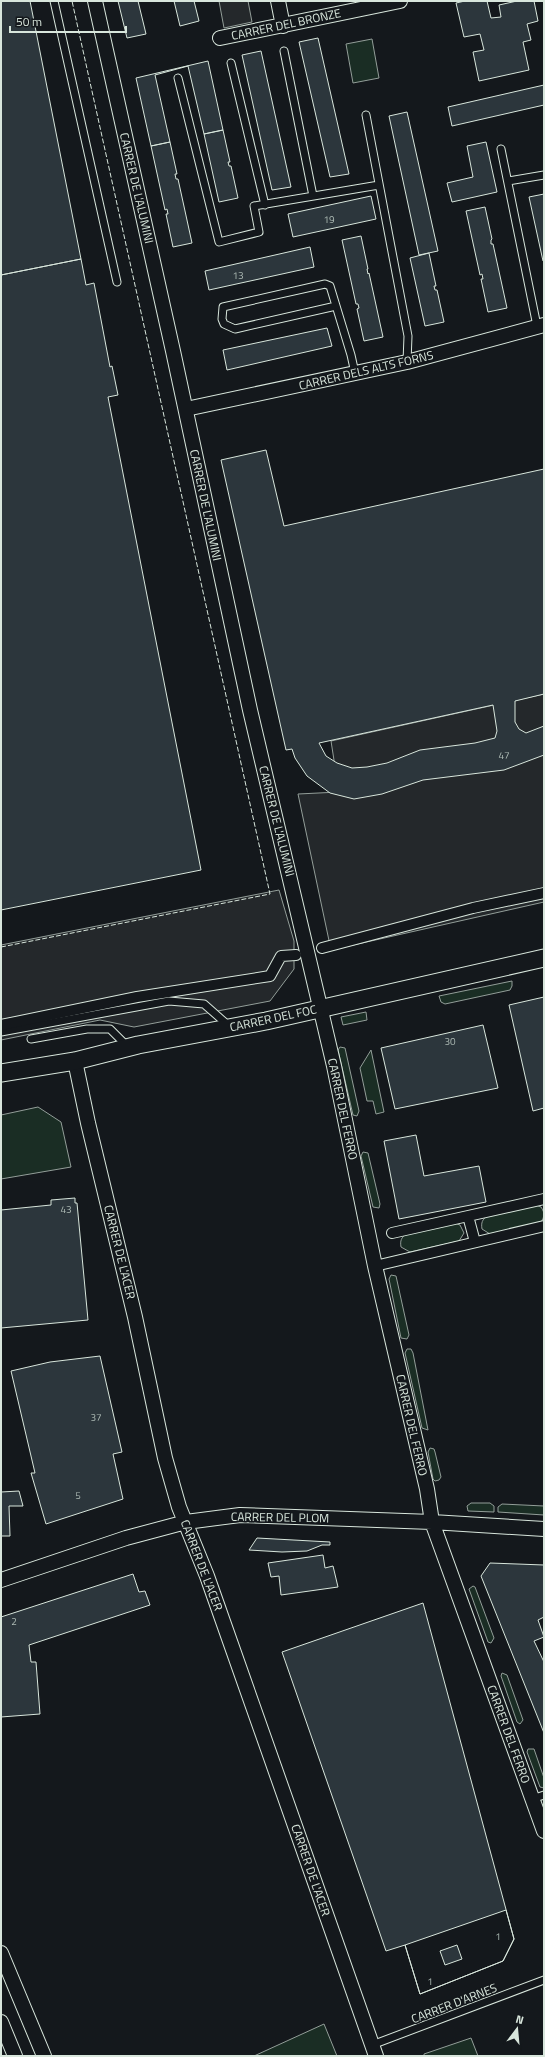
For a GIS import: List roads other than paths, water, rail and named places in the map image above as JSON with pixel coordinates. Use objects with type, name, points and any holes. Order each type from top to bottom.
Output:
[{"type":"street","name":"CARRER DE L'ALUMINI","points":[[95,1],[186,409],[250,710],[320,1008]]},
{"type":"street","points":[[278,1],[283,26]]},
{"type":"street","name":"CARRER DEL BRONZE","points":[[220,38],[400,1]]},
{"type":"street","name":"CARRER DELS ALTS FORNS","points":[[186,409],[407,362],[540,325]]},
{"type":"street","points":[[324,948],[473,908],[544,893]]},
{"type":"street","points":[[1,1025],[136,997],[270,976],[281,956],[296,955]]},
{"type":"street","name":"CARRER DEL FOC","points":[[1,1073],[75,1061],[544,958]]},
{"type":"street","name":"CARRER DEL FERRO","points":[[320,1008],[334,1066],[375,1266],[427,1489],[432,1522],[538,1797],[544,1831]]},
{"type":"street","name":"CARRER DE L'ACER","points":[[75,1061],[88,1123],[136,1317],[165,1458],[179,1507],[209,1583],[374,2051]]},
{"type":"street","points":[[392,1233],[544,1199]]},
{"type":"street","points":[[468,1216],[476,1242]]},
{"type":"street","points":[[375,1266],[544,1226]]},
{"type":"street","name":"CARRER DEL PLOM","points":[[1,1580],[126,1538],[186,1522],[240,1515],[432,1522],[544,1529]]},
{"type":"street","points":[[1,1953],[44,2056]]},
{"type":"street","points":[[1,2022],[15,2056]]},
{"type":"lane","points":[[54,1],[117,282]]},
{"type":"lane","points":[[284,51],[313,196]]},
{"type":"lane","points":[[231,63],[265,205]]},
{"type":"lane","points":[[178,78],[219,242],[259,232],[254,206],[379,185]]},
{"type":"lane","points":[[366,115],[408,336],[407,362]]},
{"type":"lane","points":[[501,149],[540,325]]},
{"type":"lane","points":[[508,181],[544,174]]},
{"type":"lane","points":[[336,306],[235,329],[224,324],[222,319],[223,307],[325,284],[330,286],[351,355],[355,373]]},
{"type":"lane","points":[[1,1032],[169,1001],[204,1004],[230,1028]]},
{"type":"lane","points":[[31,1039],[87,1029],[110,1029],[129,1048]]},
{"type":"lane","name":"CARRER D'ARNES","points":[[374,2051],[544,1980]]}]
